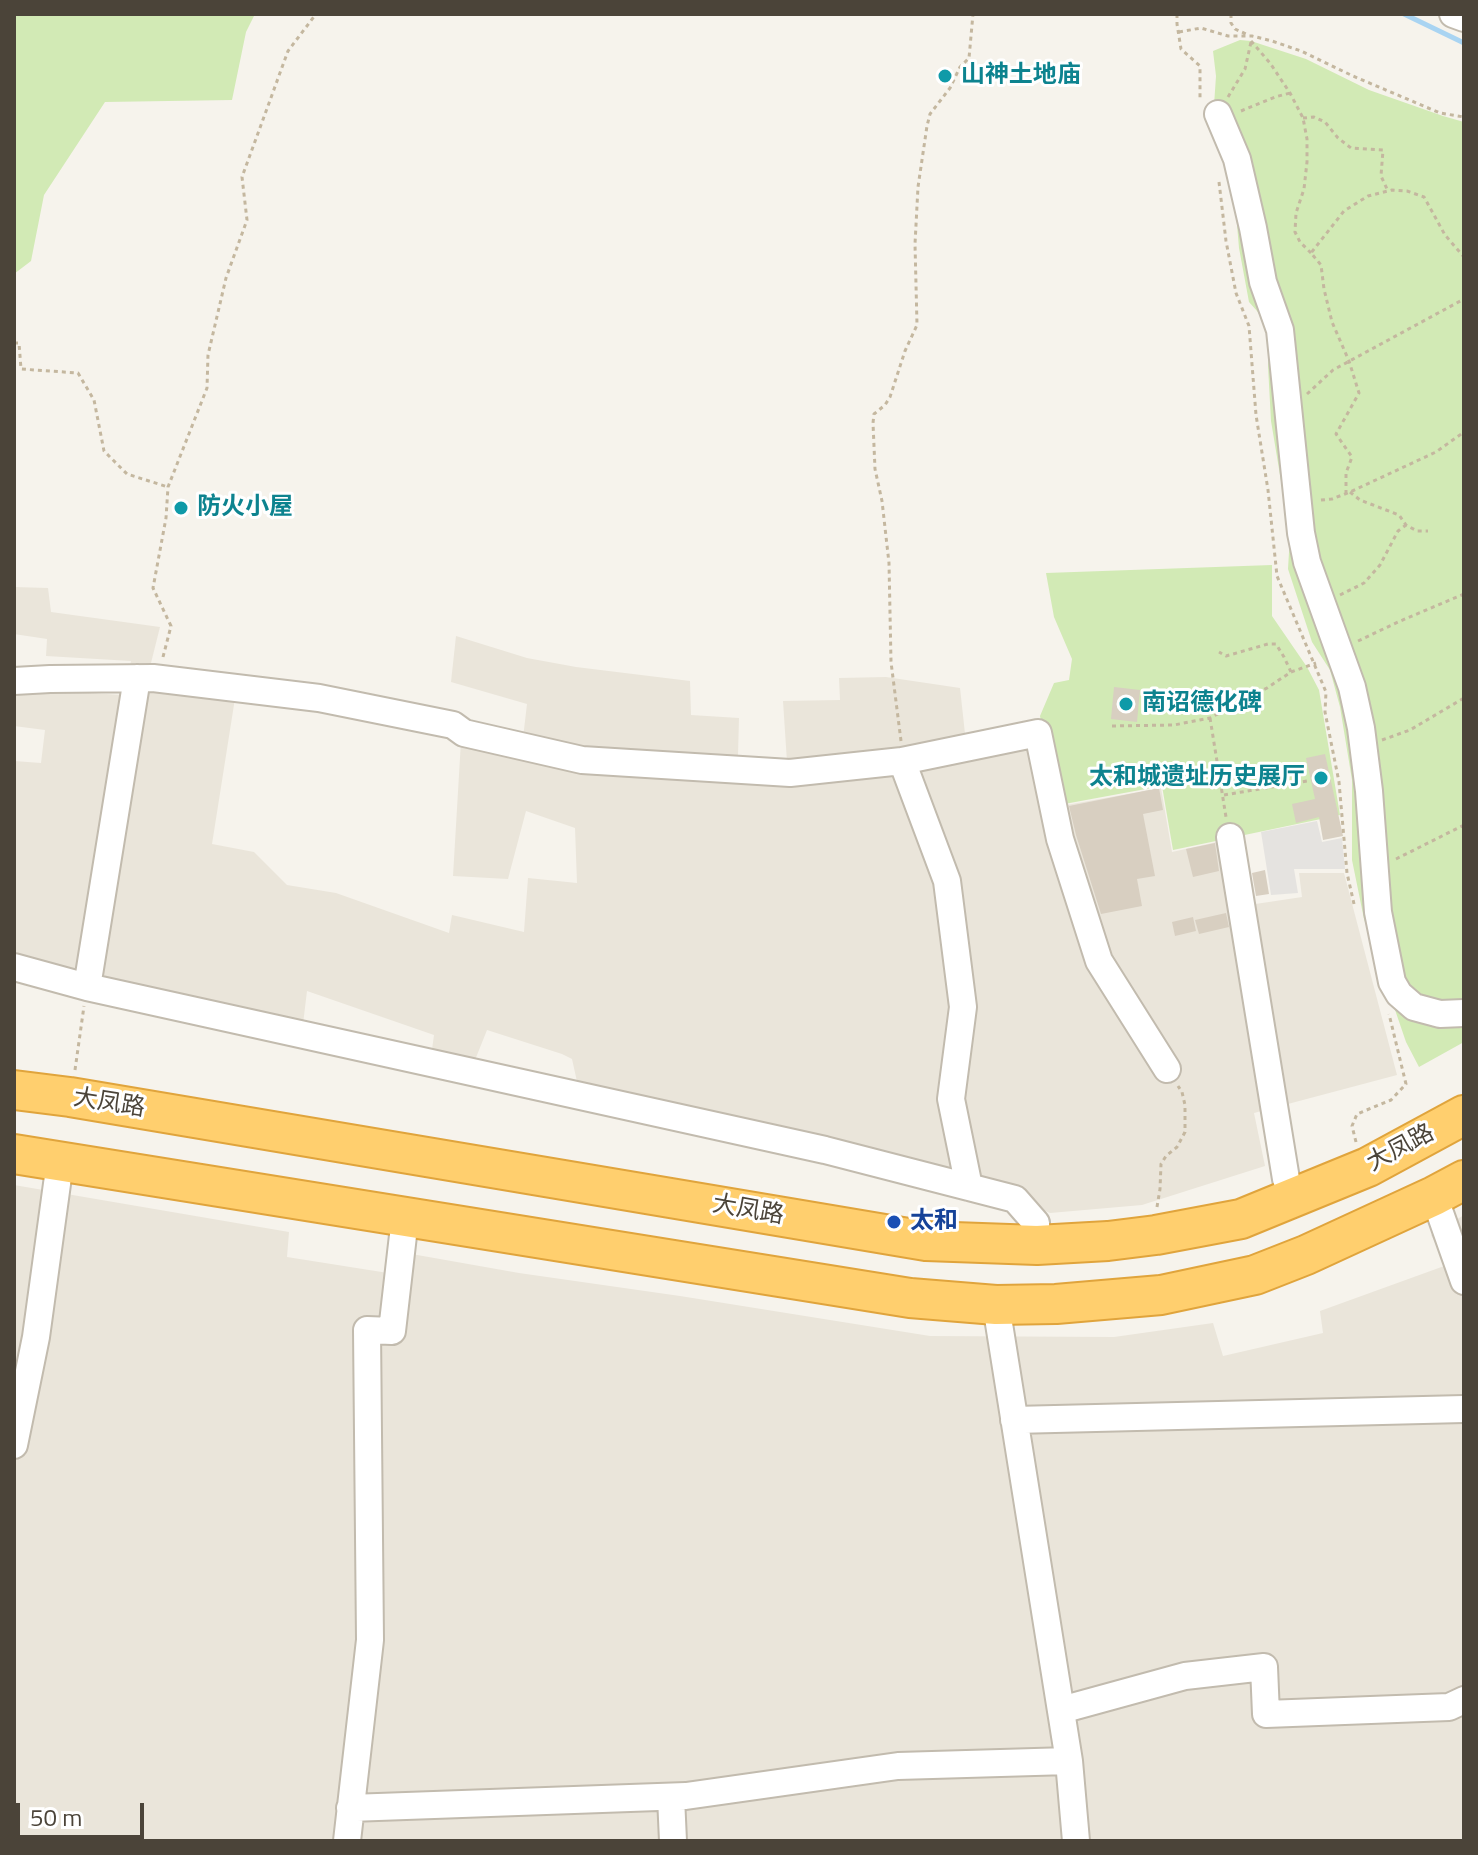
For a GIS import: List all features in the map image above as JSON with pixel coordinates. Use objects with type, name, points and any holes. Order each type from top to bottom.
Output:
[{"type":"highway","name":"大凤路","points":[[14,1090],[926,1241],[1037,1245],[1156,1235],[1241,1219],[1368,1167],[1464,1115]]},
{"type":"highway","points":[[14,1154],[910,1298],[996,1305],[1056,1304],[1161,1295],[1255,1275],[1306,1255],[1449,1188]]},
{"type":"street","points":[[1453,14],[1464,18]]},
{"type":"street","points":[[1213,113],[1237,159],[1263,282],[1280,330],[1304,548],[1352,687],[1369,791],[1382,938],[1394,987],[1406,1001],[1423,1010],[1440,1014],[1464,1013]]},
{"type":"street","points":[[87,987],[151,672]]},
{"type":"street","points":[[14,681],[151,672],[382,709],[453,725],[464,733],[582,760],[790,773],[902,761],[1038,733],[1060,839],[1099,961],[1167,1069]]},
{"type":"street","points":[[902,761],[947,881],[963,1007],[951,1099],[969,1187]]},
{"type":"street","points":[[1230,837],[1286,1179],[1295,1198]]},
{"type":"street","points":[[14,967],[87,987],[825,1150],[1015,1199],[1036,1223],[1037,1245]]},
{"type":"street","points":[[14,1445],[36,1337],[60,1162]]},
{"type":"street","points":[[1449,1188],[1464,1281]]},
{"type":"street","points":[[347,1841],[370,1640],[367,1330],[392,1331],[405,1218]]},
{"type":"street","points":[[996,1305],[1069,1761],[1076,1841]]},
{"type":"street","points":[[1014,1420],[1464,1409]]},
{"type":"street","points":[[1061,1710],[1185,1676],[1264,1667],[1266,1714],[1449,1707],[1464,1700]]},
{"type":"street","points":[[350,1808],[671,1797],[898,1766],[1069,1761]]},
{"type":"street","points":[[671,1797],[673,1841]]},
{"type":"path","points":[[151,672],[171,626],[153,588],[166,518],[168,487],[207,388],[208,355],[226,278],[247,220],[242,177],[288,51],[316,14]]},
{"type":"path","points":[[902,761],[891,662],[889,563],[875,469],[873,423],[874,414],[890,397],[917,325],[915,244],[918,187],[927,126],[930,114],[969,58],[973,14]]},
{"type":"path","points":[[1177,14],[1181,49],[1200,66],[1213,113]]},
{"type":"path","points":[[1231,14],[1235,29],[1301,51],[1440,113],[1464,117]]},
{"type":"path","points":[[1179,32],[1201,28],[1228,36],[1252,36]]},
{"type":"path","points":[[1213,113],[1245,69],[1252,36]]},
{"type":"path","points":[[1251,41],[1270,63],[1303,118],[1307,162],[1295,232],[1321,265],[1332,322],[1359,393],[1336,434],[1352,457],[1346,473],[1348,493]]},
{"type":"path","points":[[1213,113],[1235,114],[1290,93]]},
{"type":"path","points":[[1303,118],[1314,117],[1325,122],[1351,148],[1383,150],[1381,176],[1388,191]]},
{"type":"path","points":[[1219,181],[1236,293],[1249,326],[1256,415],[1277,576],[1326,692],[1325,712],[1339,782],[1347,873],[1356,913]]},
{"type":"path","points":[[1311,253],[1344,211],[1368,196],[1388,191],[1407,191],[1424,197],[1445,235],[1464,257]]},
{"type":"path","points":[[1289,411],[1333,370],[1464,299]]},
{"type":"path","points":[[14,343],[19,343],[21,369],[78,373],[94,400],[104,451],[127,474],[168,487]]},
{"type":"path","points":[[1299,500],[1332,499],[1348,493],[1436,452],[1464,432]]},
{"type":"path","points":[[1348,493],[1399,515],[1406,525],[1417,531],[1428,531]]},
{"type":"path","points":[[1323,609],[1336,597],[1364,583],[1380,565],[1398,531],[1406,525]]},
{"type":"path","points":[[1112,726],[1174,725],[1210,718],[1291,672],[1464,594]]},
{"type":"path","points":[[1219,652],[1226,656],[1276,644],[1291,672]]},
{"type":"path","points":[[1363,745],[1410,730],[1464,698]]},
{"type":"path","points":[[1210,718],[1230,837]]},
{"type":"path","points":[[1222,795],[1307,781]]},
{"type":"path","points":[[1375,869],[1464,825]]},
{"type":"path","points":[[70,1097],[87,987]]},
{"type":"path","points":[[1368,1167],[1358,1149],[1352,1126],[1357,1114],[1391,1100],[1406,1084],[1388,1010]]},
{"type":"shaded area","points":[[14,587],[48,588],[51,612],[160,627],[146,683],[236,692],[212,844],[254,852],[287,885],[336,893],[449,933],[452,915],[524,932],[528,878],[577,883],[575,828],[526,811],[508,879],[453,876],[462,724],[523,738],[527,704],[451,682],[456,636],[527,658],[690,681],[691,715],[739,718],[738,755],[787,762],[783,701],[840,700],[839,678],[886,677],[960,688],[967,752],[1035,737],[1050,808],[1161,788],[1172,852],[1217,842],[1229,908],[1302,897],[1299,873],[1344,873],[1397,1075],[1254,1113],[1265,1166],[1142,1205],[1050,1213],[958,1174],[578,1086],[572,1059],[487,1030],[473,1065],[431,1057],[434,1035],[307,991],[303,1024],[14,955],[14,761],[41,763],[45,730],[14,726],[14,695],[55,691],[123,695],[131,661],[46,656],[47,639],[14,634]]},
{"type":"shaded area","points":[[1317,821],[1322,842],[1342,838],[1345,869],[1294,869],[1298,893],[1271,895],[1261,832]]},
{"type":"shaded area","points":[[14,1185],[289,1232],[287,1257],[388,1273],[389,1250],[930,1336],[1114,1337],[1213,1323],[1223,1356],[1323,1333],[1320,1311],[1447,1265],[1431,1235],[1464,1215],[1464,1841],[14,1841]]},
{"type":"green space","points":[[14,14],[255,14],[246,32],[232,100],[105,102],[44,195],[31,261],[14,274]]},
{"type":"green space","points":[[1240,40],[1306,59],[1369,90],[1464,122],[1464,1042],[1419,1067],[1406,1042],[1364,919],[1352,860],[1352,780],[1340,707],[1330,670],[1312,642],[1288,569],[1290,535],[1271,421],[1269,331],[1249,302],[1239,248],[1233,178],[1213,120],[1216,76],[1213,51]]},
{"type":"green space","name":"南诏德化碑","points":[[1272,565],[1272,616],[1319,690],[1340,815],[1173,850],[1162,786],[1059,805],[1040,716],[1054,683],[1069,680],[1072,659],[1054,617],[1046,573]]},
{"type":"building","points":[[1114,687],[1140,690],[1137,722],[1111,719]]},
{"type":"building","name":"太和城遗址历史展厅","points":[[1325,754],[1343,836],[1323,840],[1319,817],[1296,823],[1292,804],[1315,799],[1306,758]]},
{"type":"building","points":[[1159,788],[1163,810],[1143,814],[1155,876],[1137,879],[1142,906],[1101,914],[1069,806]]},
{"type":"building","points":[[1215,843],[1219,871],[1193,877],[1186,849]]},
{"type":"building","points":[[1265,870],[1269,894],[1256,896],[1252,873]]},
{"type":"building","points":[[1226,913],[1229,927],[1199,934],[1195,920]]},
{"type":"building","points":[[1193,917],[1196,931],[1175,936],[1172,922]]},
{"type":"waterway","points":[[1404,14],[1464,43]]},
{"type":"place","name":"山神土地庙","points":[[945,76]]},
{"type":"place","name":"防火小屋","points":[[181,508]]},
{"type":"place","name":"南诏德化碑","points":[[1126,704]]},
{"type":"place","name":"太和城遗址历史展厅","points":[[1321,778]]},
{"type":"place","name":"太和","points":[[894,1222]]}]
